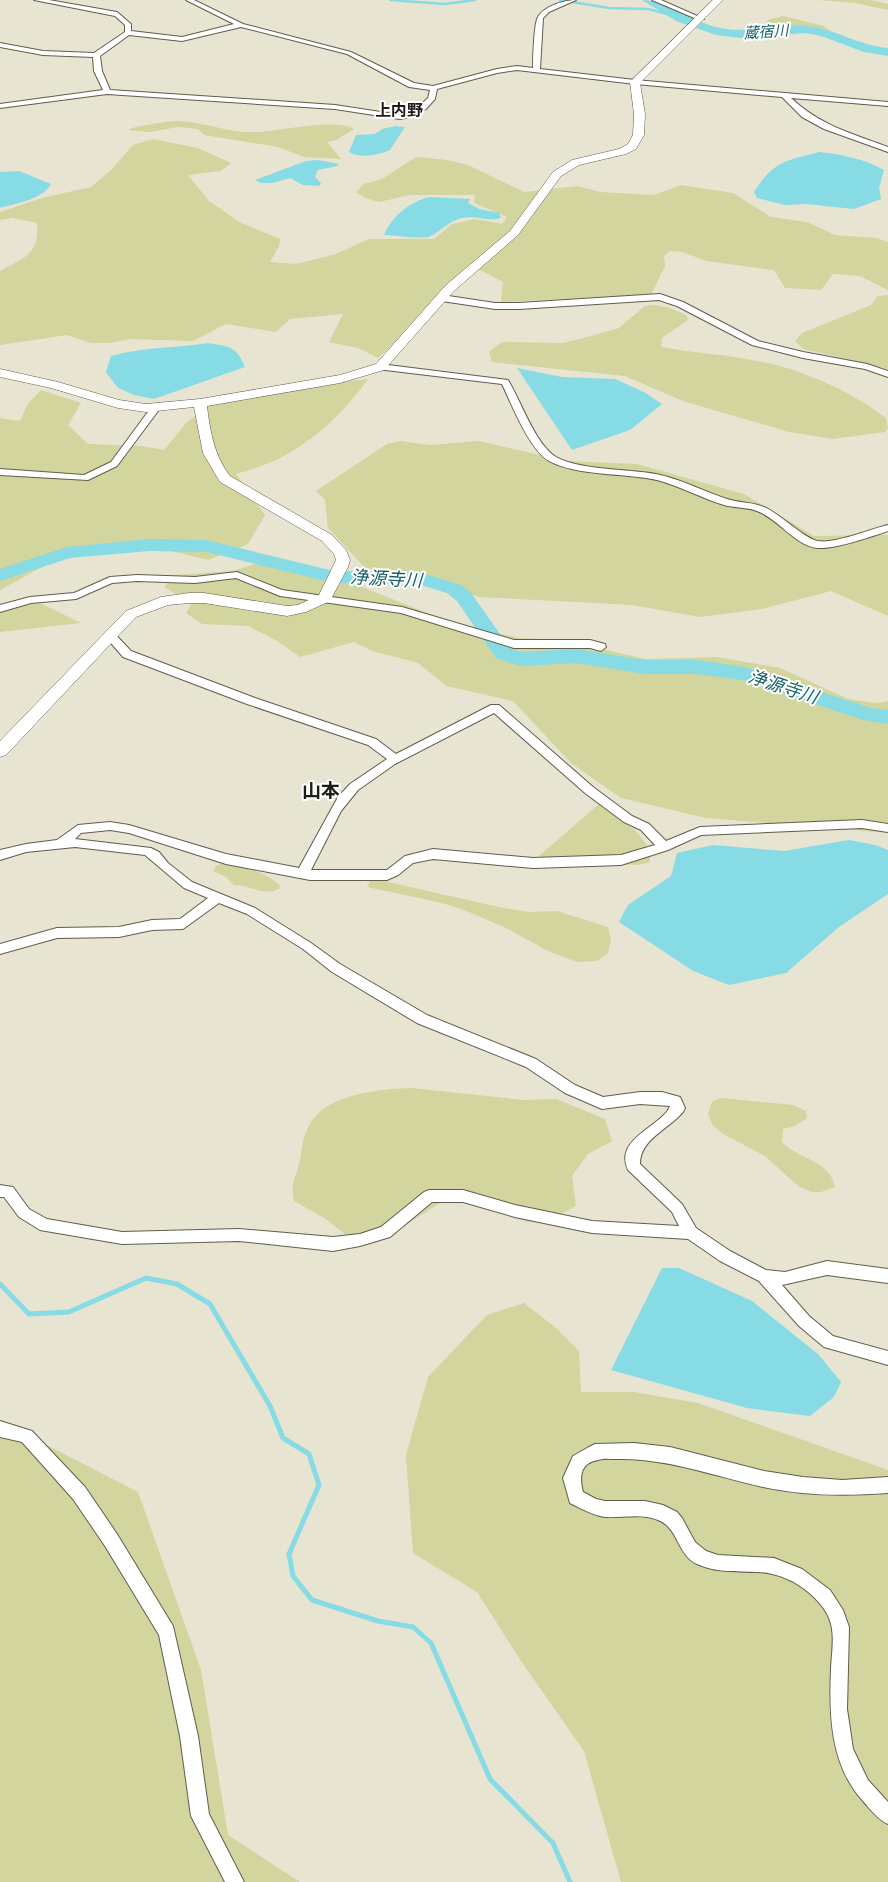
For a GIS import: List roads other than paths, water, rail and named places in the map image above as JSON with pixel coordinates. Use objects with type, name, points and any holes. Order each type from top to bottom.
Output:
[{"type":"street","points":[[37,0],[117,14],[128,24],[128,33]]},
{"type":"street","points":[[189,0],[241,25],[343,51],[412,85],[433,88],[507,69],[536,70],[635,82],[888,104]]},
{"type":"street","points":[[536,70],[540,18],[547,11],[573,0]]},
{"type":"street","points":[[655,0],[701,19]]},
{"type":"street","points":[[635,82],[701,19],[718,0]]},
{"type":"street","points":[[0,45],[43,53],[96,55],[128,33],[182,39],[241,25]]},
{"type":"street","points":[[96,55],[98,71],[107,92]]},
{"type":"street","points":[[0,373],[54,385],[118,404],[156,407],[200,403],[340,379],[369,372],[380,367],[442,298],[514,233],[549,183],[565,167],[584,160],[625,152],[634,147],[637,142],[640,124],[635,82]]},
{"type":"street","points":[[0,106],[107,92],[335,107],[400,117],[419,111],[433,98],[435,93],[433,88]]},
{"type":"street","points":[[784,95],[805,115],[827,127],[888,150]]},
{"type":"street","points":[[442,298],[495,306],[519,306],[660,297],[680,304],[755,343],[803,355],[867,367],[888,374]]},
{"type":"street","points":[[380,367],[505,382],[518,404],[532,436],[551,458],[568,464],[656,477],[685,485],[726,502],[761,508],[806,541],[818,545],[851,539],[888,528]]},
{"type":"street","points":[[0,752],[131,614],[166,600],[204,598],[288,611],[301,610],[327,596],[341,567],[343,560],[341,553],[327,538],[225,479],[216,467],[205,440],[200,403]]},
{"type":"street","points":[[0,472],[84,478],[114,464],[156,407]]},
{"type":"street","points":[[0,609],[30,600],[76,596],[110,580],[137,578],[195,580],[237,576],[280,593],[327,596],[402,610],[514,644],[590,644],[600,647]]},
{"type":"street","points":[[109,635],[127,654],[251,702],[372,742],[396,760]]},
{"type":"street","points":[[302,873],[312,862],[330,818],[356,784],[396,760],[495,708],[589,790],[628,819],[645,827],[664,848]]},
{"type":"street","points":[[61,844],[78,829],[110,826],[129,829],[226,860],[329,876],[387,875],[398,871],[406,862],[417,856],[433,854],[533,863],[621,860],[664,848],[700,831],[862,824],[888,828]]},
{"type":"street","points":[[0,856],[26,848],[75,843],[147,851],[155,855],[177,877],[217,898],[251,910],[307,946],[336,968],[422,1019],[531,1063],[570,1089],[602,1103],[640,1098],[662,1098],[675,1101],[678,1108],[672,1117],[634,1147],[632,1156],[633,1166],[677,1208],[691,1233],[725,1256],[764,1276],[785,1279],[827,1268],[888,1276]]},
{"type":"street","points":[[0,949],[57,933],[119,932],[152,925],[183,924],[217,898]]},
{"type":"street","points":[[0,1191],[8,1191],[24,1213],[45,1225],[122,1238],[239,1235],[333,1244],[360,1240],[385,1232],[429,1196],[463,1196],[515,1211],[592,1227],[691,1233]]},
{"type":"street","points":[[764,1276],[804,1321],[830,1342],[888,1358]]},
{"type":"street","points":[[0,1429],[27,1436],[78,1493],[111,1540],[167,1632],[189,1736],[200,1816],[235,1882]]},
{"type":"street","points":[[888,1485],[842,1488],[803,1485],[764,1479],[670,1455],[634,1451],[595,1452],[579,1461],[571,1478],[576,1497],[596,1507],[656,1511],[672,1518],[692,1552],[709,1561],[729,1565],[774,1565],[808,1580],[824,1595],[838,1616],[841,1627],[838,1721],[847,1757],[862,1786],[888,1815]]},
{"type":"water","points":[[396,126],[405,127],[390,150],[369,156],[349,152],[356,135],[375,134],[382,129]]},
{"type":"water","points":[[819,152],[852,158],[884,170],[879,188],[881,199],[854,209],[806,204],[785,205],[757,198],[754,192],[774,168],[789,160]]},
{"type":"water","points":[[318,160],[339,164],[318,170],[315,177],[321,183],[319,186],[303,185],[290,178],[273,183],[261,183],[255,180],[306,161]]},
{"type":"water","points":[[19,171],[51,184],[35,197],[0,208],[0,172]]},
{"type":"water","points":[[429,197],[470,199],[468,203],[479,209],[499,213],[501,218],[462,218],[453,221],[435,234],[427,237],[384,235],[387,228],[402,211],[415,202]]},
{"type":"water","points":[[208,343],[231,348],[242,360],[245,367],[154,399],[134,395],[118,388],[106,372],[111,356],[147,349]]},
{"type":"water","points":[[517,368],[562,377],[615,379],[644,392],[662,404],[630,430],[572,450]]},
{"type":"water","points":[[849,840],[875,845],[888,850],[888,894],[839,927],[786,973],[729,985],[693,971],[619,922],[628,905],[671,876],[677,853],[713,845],[784,851]]},
{"type":"water","points":[[662,1268],[679,1268],[752,1301],[819,1355],[841,1382],[834,1397],[810,1416],[747,1408],[611,1370]]},
{"type":"waterway","points":[[390,0],[445,4],[475,0]]},
{"type":"waterway","points":[[560,0],[609,8],[648,9],[683,18]]},
{"type":"waterway","name":"蔵宿川","points":[[648,0],[680,18],[716,31],[740,34],[787,30],[816,31],[860,47],[888,52]]},
{"type":"waterway","name":"浄源寺川","points":[[0,575],[67,553],[91,549],[149,545],[206,546],[334,577],[419,578],[454,589],[464,597],[503,653],[519,659],[576,656],[645,667],[696,667],[745,674],[870,715],[888,717]]},
{"type":"waterway","points":[[0,1284],[29,1314],[69,1312],[146,1278],[177,1284],[210,1304],[270,1406],[283,1438],[309,1454],[319,1485],[289,1554],[293,1576],[312,1600],[378,1621],[413,1627],[431,1643],[490,1779],[553,1843],[570,1882]]},
{"type":"district","name":"上内野","points":[[399,110]]},
{"type":"district","name":"山本","points":[[321,790]]}]
